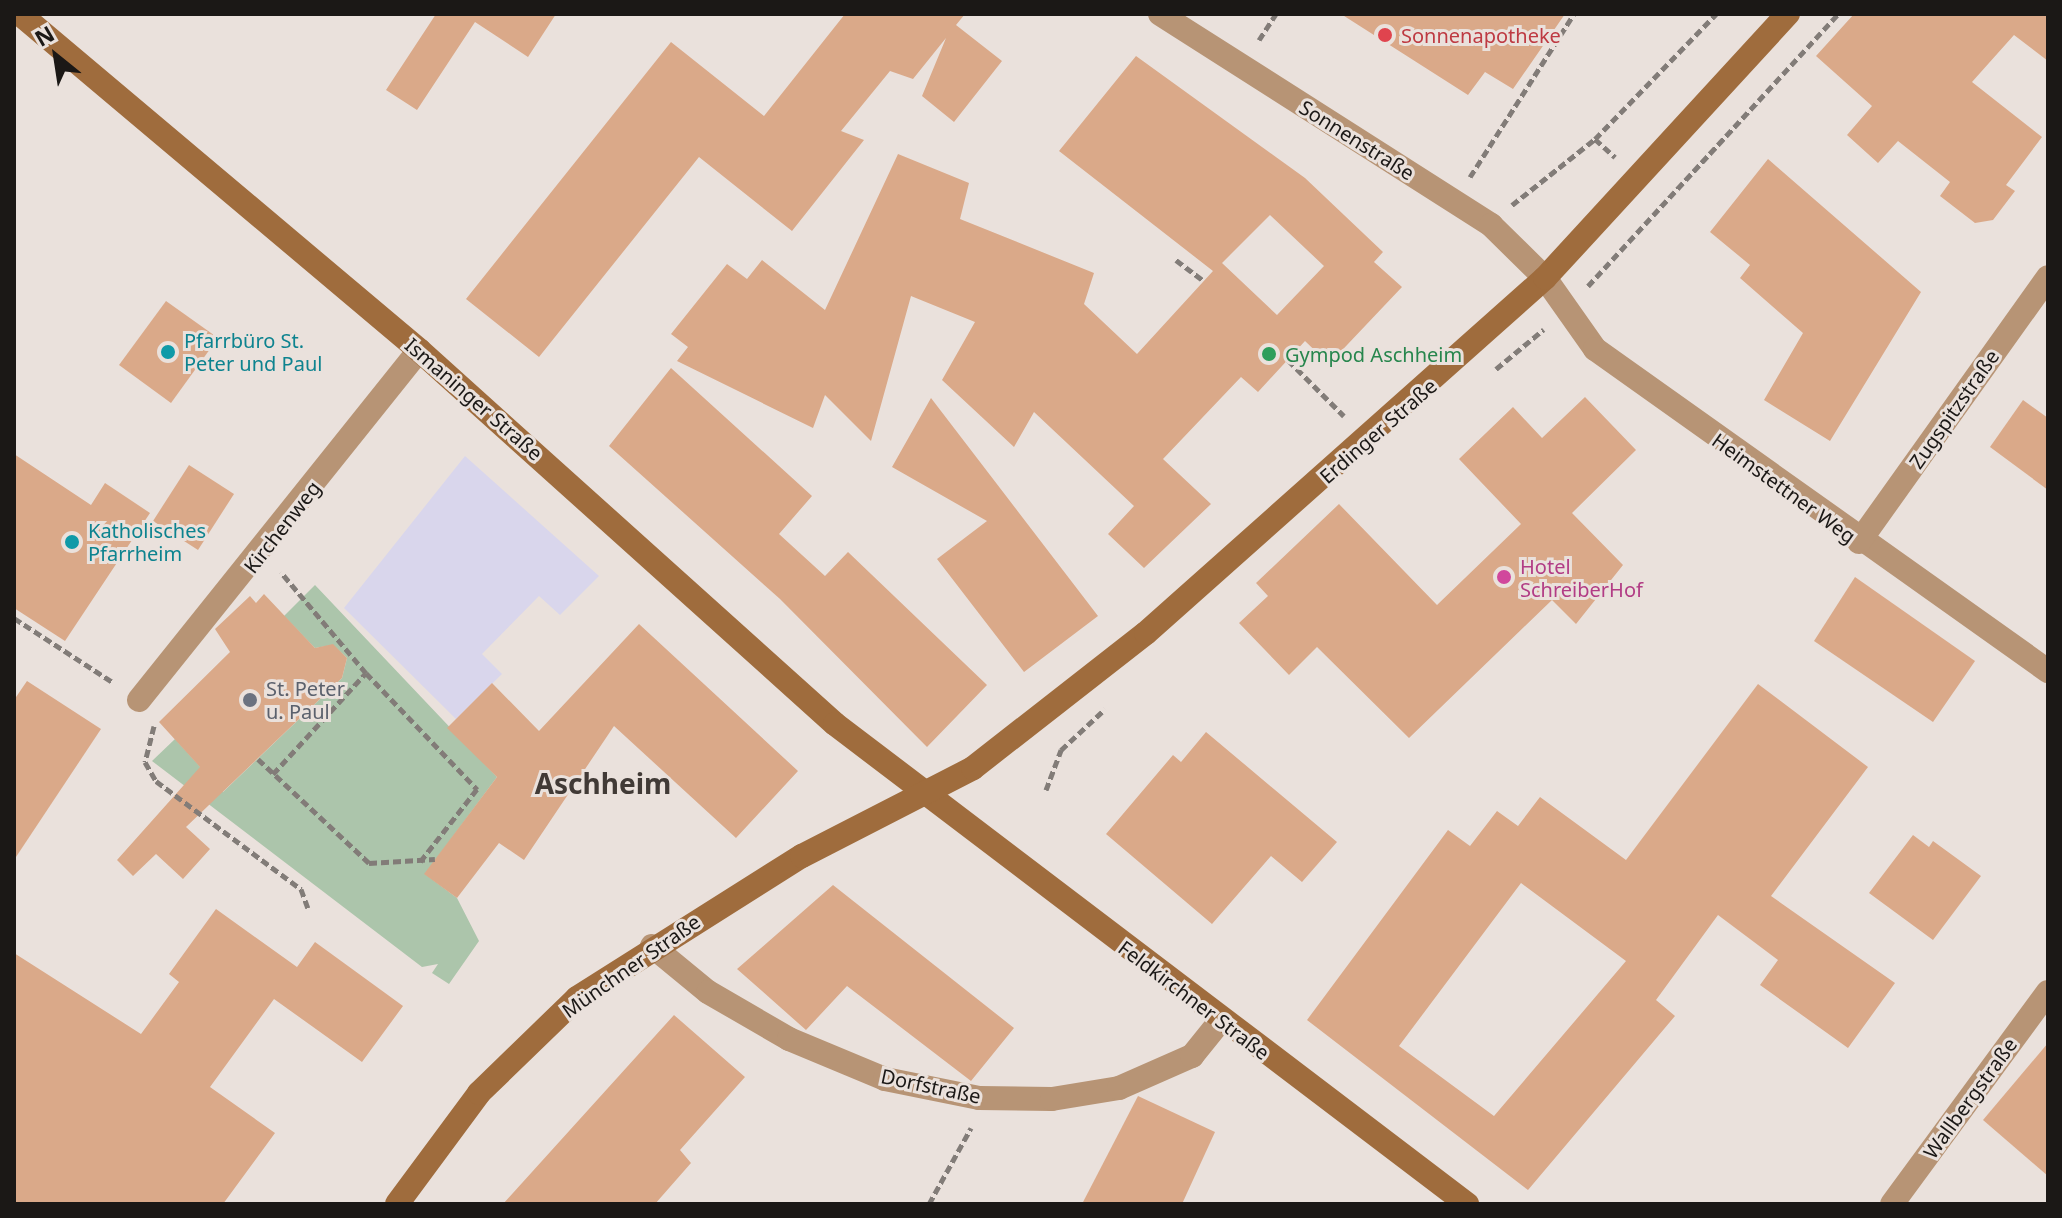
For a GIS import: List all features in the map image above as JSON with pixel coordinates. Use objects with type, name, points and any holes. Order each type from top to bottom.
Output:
[{"type":"main road","name":"Ismaninger Straße","points":[[20,14],[419,350],[807,701],[921,794]]},
{"type":"main road","name":"Erdinger Straße","points":[[921,794],[1038,720],[1369,441],[1545,278],[1788,14]]},
{"type":"main road","name":"Münchner Straße","points":[[397,1204],[505,1063],[577,998],[652,946],[921,794]]},
{"type":"main road","name":"Feldkirchner Straße","points":[[921,794],[1467,1204]]},
{"type":"street","name":"Sonnenstraße","points":[[1160,14],[1491,225],[1545,278]]},
{"type":"street","name":"Zugspitzstraße","points":[[1859,542],[2048,277]]},
{"type":"street","name":"Heimstettner Weg","points":[[1545,278],[1564,312],[1595,349],[1859,542],[2048,671]]},
{"type":"street","name":"Kirchenweg","points":[[139,700],[264,550],[419,350]]},
{"type":"street","name":"Dorfstraße","points":[[652,946],[708,992],[789,1039],[885,1079],[979,1098],[1052,1099],[1119,1088],[1192,1056],[1221,1020]]},
{"type":"street","name":"Wallbergstraße","points":[[1892,1204],[2048,992]]},
{"type":"path","points":[[1455,202],[1574,14]]},
{"type":"path","points":[[1491,225],[1595,139],[1716,14]]},
{"type":"path","points":[[1564,312],[1838,14]]},
{"type":"path","points":[[1176,260],[1204,281]]},
{"type":"path","points":[[1288,360],[1369,441]]},
{"type":"path","points":[[264,550],[366,673],[477,789],[420,862]]},
{"type":"path","points":[[14,618],[139,700],[157,717],[145,762],[156,781],[301,889],[308,908]]},
{"type":"path","points":[[273,774],[366,673]]},
{"type":"path","points":[[258,759],[369,863],[435,859]]},
{"type":"path","points":[[929,1204],[954,1159]]},
{"type":"shaded area","points":[[465,456],[599,576],[560,615],[539,596],[482,654],[502,674],[456,719],[344,608]]},
{"type":"green space","points":[[315,585],[497,777],[425,874],[457,898],[479,941],[449,984],[432,973],[438,964],[422,967],[152,761],[175,739],[223,792],[342,678],[347,658],[333,645],[315,648],[284,616]]},
{"type":"building","points":[[436,14],[556,14],[528,57],[475,22],[417,110],[386,90]]},
{"type":"building","points":[[845,14],[965,14],[956,25],[1002,61],[954,122],[922,96],[946,38],[913,79],[890,71],[841,131],[864,140],[792,231],[699,157],[539,357],[466,299],[671,42],[764,116]]},
{"type":"building","points":[[1341,14],[1565,14],[1513,89],[1485,72],[1468,95]]},
{"type":"building","points":[[1854,14],[2048,14],[2048,61],[2014,35],[1972,82],[2042,137],[2006,185],[2015,191],[1993,220],[1975,223],[1940,196],[1950,182],[1898,141],[1878,163],[1847,135],[1872,106],[1816,56]]},
{"type":"building","points":[[1136,56],[1305,178],[1383,252],[1374,262],[1402,287],[1329,364],[1305,341],[1258,392],[1241,377],[1163,459],[1211,504],[1144,568],[1108,534],[1134,506],[1034,412],[1014,447],[942,380],[975,322],[911,296],[871,441],[825,395],[813,428],[677,361],[688,347],[671,334],[727,264],[747,279],[762,260],[825,310],[898,154],[969,183],[960,219],[1094,273],[1084,304],[1137,354],[1213,271],[1059,151]],"holes":[[[1270,215],[1324,266],[1277,315],[1222,263]]]},
{"type":"building","points":[[1768,159],[1921,292],[1830,441],[1764,400],[1803,333],[1740,278],[1750,265],[1710,232]]},
{"type":"building","name":"Pfarrbüro St. Peter und Paul","points":[[166,301],[218,338],[171,403],[119,365]]},
{"type":"building","points":[[671,368],[812,496],[779,534],[825,576],[848,552],[987,685],[927,747],[780,599],[609,446]]},
{"type":"building","points":[[1585,397],[1636,450],[1572,513],[1623,565],[1576,624],[1552,600],[1409,738],[1317,647],[1289,675],[1239,623],[1268,596],[1256,583],[1339,504],[1437,605],[1521,524],[1459,459],[1513,407],[1542,438]]},
{"type":"building","points":[[931,398],[1098,616],[1024,672],[937,559],[987,521],[892,467]]},
{"type":"building","points":[[2023,400],[2048,418],[2048,490],[1990,447]]},
{"type":"building","name":"Katholisches Pfarrheim","points":[[14,454],[91,505],[105,483],[150,513],[65,641],[14,608]]},
{"type":"building","points":[[189,465],[234,494],[198,550],[153,521]]},
{"type":"building","points":[[1855,577],[1975,661],[1933,722],[1814,641]]},
{"type":"building","name":"St. Peter u. Paul","points":[[264,594],[315,648],[333,644],[347,658],[342,678],[186,827],[210,849],[183,879],[156,854],[133,876],[117,860],[200,767],[159,722],[230,652],[215,629],[250,596],[256,603]]},
{"type":"building","points":[[639,624],[798,771],[736,838],[614,726],[524,860],[499,843],[457,898],[424,874],[497,777],[447,728],[492,683],[539,731]]},
{"type":"building","points":[[27,681],[101,729],[14,860],[14,700]]},
{"type":"building","points":[[1758,684],[1868,767],[1771,896],[1895,983],[1848,1048],[1760,985],[1778,960],[1718,915],[1656,1000],[1675,1016],[1528,1190],[1307,1020],[1448,830],[1470,846],[1497,811],[1518,826],[1540,797],[1626,860]],"holes":[[[1521,883],[1626,961],[1494,1116],[1399,1046]]]},
{"type":"building","points":[[1206,732],[1337,842],[1302,882],[1271,856],[1212,924],[1106,834],[1173,755],[1181,762]]},
{"type":"building","points":[[1913,835],[1929,847],[1933,841],[1981,876],[1933,940],[1869,893]]},
{"type":"building","points":[[833,885],[1014,1028],[971,1081],[847,986],[806,1030],[737,969]]},
{"type":"building","points":[[216,909],[297,967],[315,942],[403,1006],[362,1062],[274,999],[210,1087],[275,1133],[223,1204],[14,1204],[14,953],[141,1034],[179,982],[169,974]]},
{"type":"building","points":[[674,1015],[745,1077],[680,1150],[691,1163],[655,1204],[503,1204]]},
{"type":"building","points":[[2048,1043],[2048,1176],[1983,1120]]},
{"type":"building","points":[[1138,1096],[1215,1132],[1182,1204],[1082,1204]]},
{"type":"place","name":"Sonnenapotheke","points":[[1385,35]]},
{"type":"place","name":"Pfarrbüro St. Peter und Paul","points":[[168,352]]},
{"type":"place","name":"Gympod Aschheim","points":[[1269,354]]},
{"type":"place","name":"Katholisches Pfarrheim","points":[[72,542]]},
{"type":"place","name":"Hotel SchreiberHof","points":[[1504,577]]},
{"type":"place","name":"St. Peter u. Paul","points":[[250,700]]},
{"type":"district","name":"Aschheim","points":[[603,783]]}]
